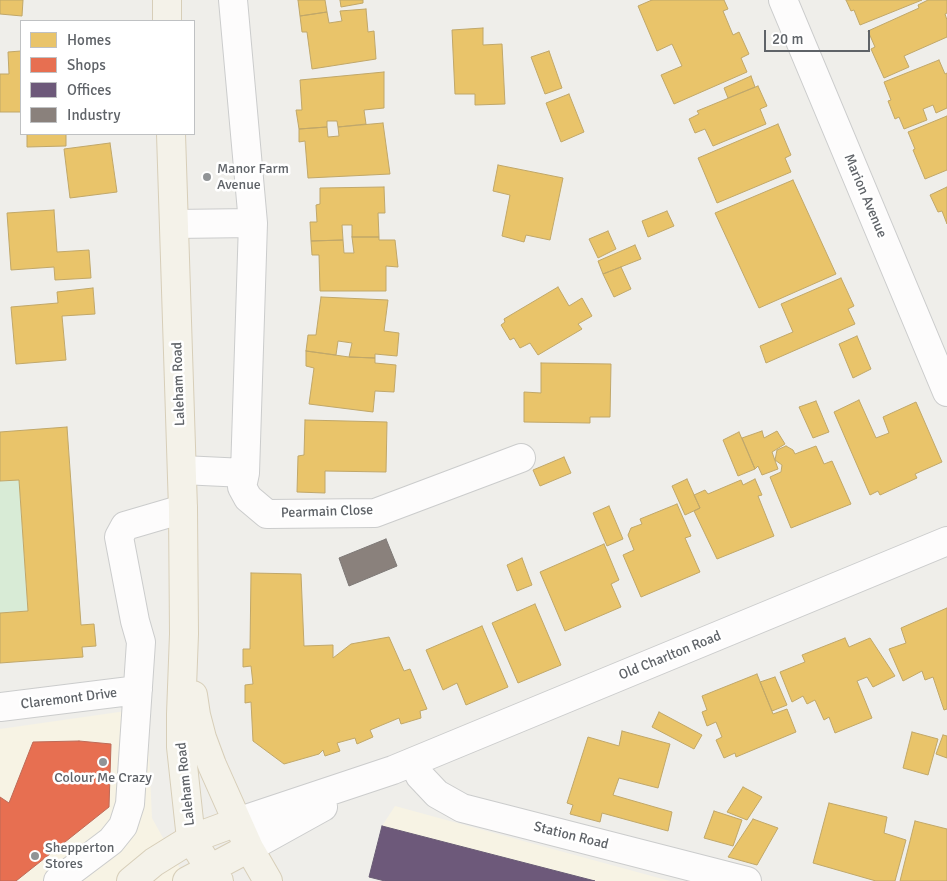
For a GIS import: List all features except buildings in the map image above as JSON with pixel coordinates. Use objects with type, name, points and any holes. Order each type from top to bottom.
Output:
[{"type":"main road","points":[[167,0],[167,20]]},
{"type":"main road","name":"Laleham Road","points":[[171,135],[183,509],[184,634],[181,747],[192,839],[205,877]]},
{"type":"main road","name":"Laleham Road","points":[[184,634],[196,715],[202,738],[237,822],[268,881]]},
{"type":"main road","points":[[130,881],[154,862],[192,839],[237,822]]},
{"type":"main road","points":[[205,877],[249,848]]},
{"type":"street","points":[[182,470],[246,473],[253,223],[234,0]]},
{"type":"street","name":"Marion Avenue","points":[[782,0],[947,392]]},
{"type":"street","points":[[174,224],[253,223]]},
{"type":"street","name":"Pearmain Close","points":[[246,473],[242,487],[248,498],[267,514],[375,513],[521,458]]},
{"type":"street","points":[[58,881],[111,841],[123,826],[130,804],[141,642],[135,622],[119,537],[125,526],[183,509]]},
{"type":"street","name":"Old Charlton Road","points":[[237,822],[403,766],[946,543]]},
{"type":"street","name":"Claremont Drive","points":[[0,708],[138,690]]},
{"type":"street","name":"Old Charlton Road","points":[[249,848],[403,766]]},
{"type":"street","name":"Station Road","points":[[403,766],[420,776],[437,794],[462,808],[747,881]]},
{"type":"shaded area","points":[[147,708],[152,818],[187,881],[0,881],[0,729]]},
{"type":"shaded area","points":[[395,806],[670,881],[385,881],[369,877],[382,826]]},
{"type":"green space","points":[[19,480],[28,611],[0,613],[0,481]]},
{"type":"place","name":"Manor Farm Avenue","points":[[207,177]]},
{"type":"place","name":"Colour Me Crazy","points":[[103,762]]},
{"type":"place","name":"Shepperton Stores","points":[[35,856]]}]
